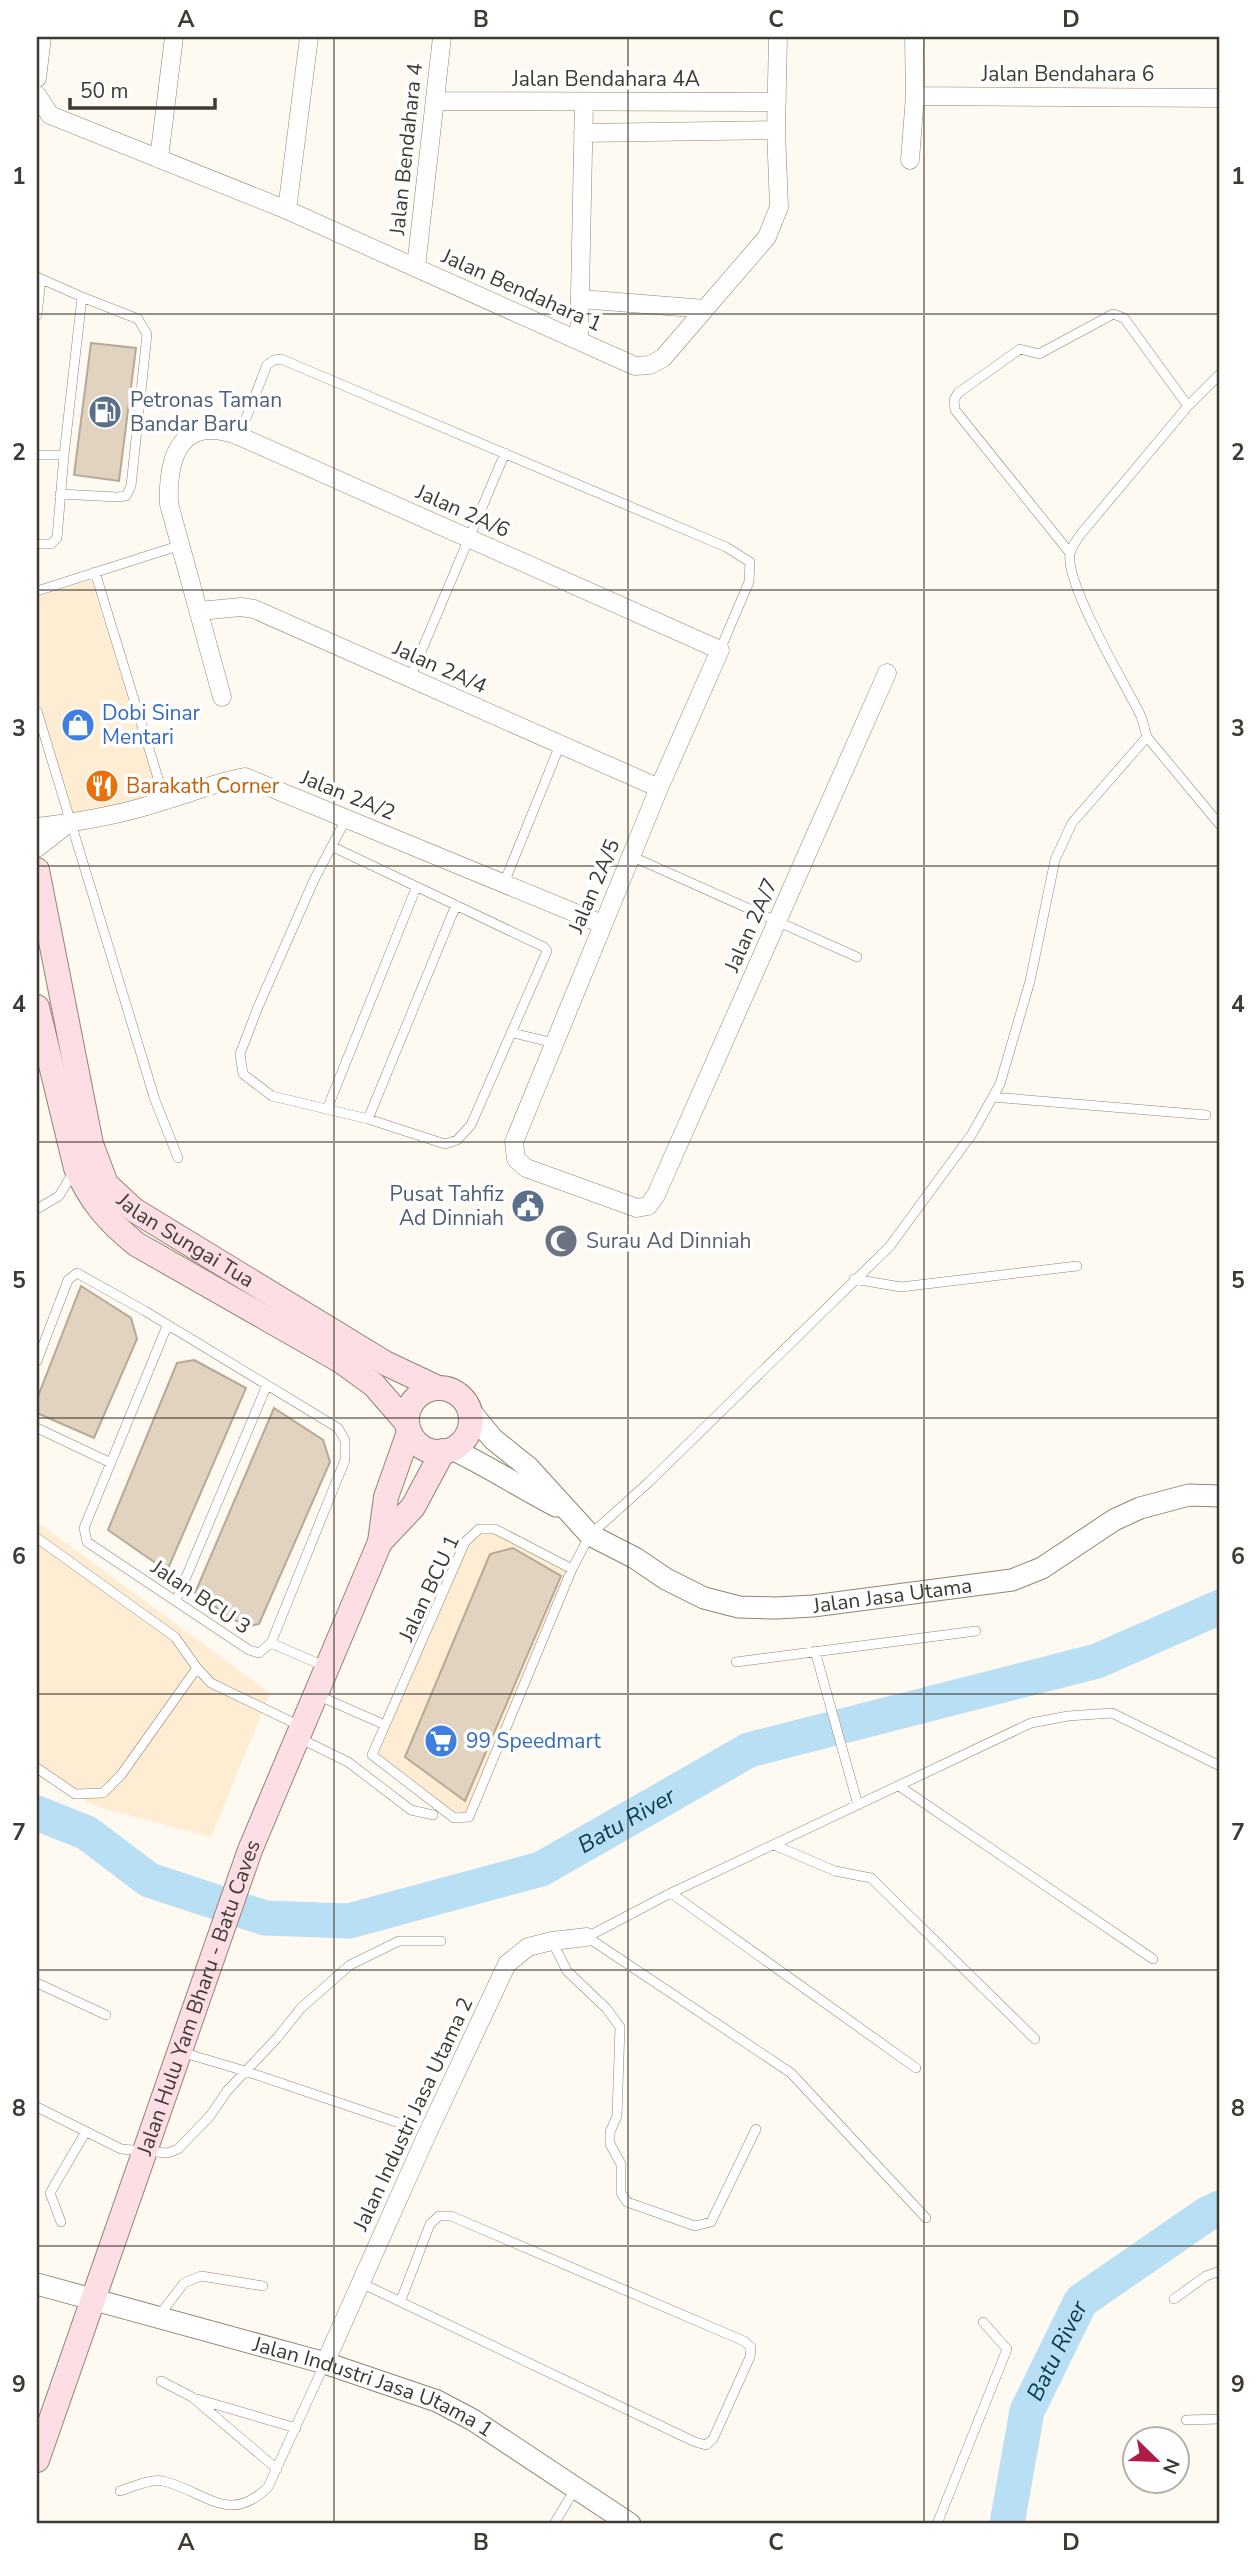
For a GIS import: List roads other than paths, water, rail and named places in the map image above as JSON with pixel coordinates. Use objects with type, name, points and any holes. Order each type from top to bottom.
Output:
[{"type":"main road","name":"Jalan Sungai Tua","points":[[37,870],[82,1105],[91,1144],[106,1184],[134,1210],[385,1363],[438,1388]]},
{"type":"main road","name":"Jalan Sungai Tua","points":[[37,1007],[76,1168],[85,1190],[107,1220],[136,1244],[341,1361],[374,1385],[408,1428]]},
{"type":"main road","points":[[438,1388],[449,1389],[458,1394],[470,1411],[471,1420],[466,1438],[447,1450],[423,1448],[408,1428],[412,1403],[419,1395],[438,1388]]},
{"type":"main road","name":"Jalan Hulu Yam Bharu - Batu Caves","points":[[37,2460],[250,1850],[380,1542],[386,1497],[408,1428]]},
{"type":"main road","name":"Jalan Hulu Yam Bharu - Batu Caves","points":[[380,1542],[413,1507],[447,1450]]},
{"type":"street","points":[[37,78],[42,37]]},
{"type":"street","points":[[159,159],[174,37]]},
{"type":"street","points":[[287,210],[309,37]]},
{"type":"street","name":"Jalan Bendahara 4","points":[[416,267],[442,37]]},
{"type":"street","name":"Jalan Bendahara 1","points":[[37,95],[50,115],[287,210],[635,366],[650,365],[663,358],[767,237],[773,224],[779,207],[776,130],[778,37]]},
{"type":"street","points":[[910,160],[915,96],[914,37]]},
{"type":"street","name":"Jalan Bendahara 6","points":[[915,96],[1220,97]]},
{"type":"street","name":"Jalan Bendahara 4A","points":[[435,101],[777,102]]},
{"type":"street","points":[[579,341],[583,103]]},
{"type":"street","points":[[583,132],[776,130]]},
{"type":"street","points":[[581,299],[705,309]]},
{"type":"street","name":"Jalan 2A/6","points":[[178,546],[171,519],[168,486],[175,454],[185,437],[195,431],[227,432],[720,650]]},
{"type":"street","points":[[178,546],[200,611],[222,697]]},
{"type":"street","name":"Jalan 2A/4","points":[[200,611],[241,607],[254,610],[659,788]]},
{"type":"street","name":"Jalan 2A/5","points":[[514,1142],[602,924],[720,650]]},
{"type":"street","name":"Jalan 2A/7","points":[[514,1142],[516,1158],[526,1168],[637,1208],[648,1206],[656,1195],[887,673]]},
{"type":"street","name":"Jalan 2A/2","points":[[37,827],[69,823],[165,801],[204,786],[245,777],[602,924]]},
{"type":"street","name":"Jalan 2A/2","points":[[37,848],[69,823]]},
{"type":"street","name":"Jalan Jasa Utama","points":[[470,1411],[493,1439],[529,1468],[590,1535],[704,1598],[739,1607],[813,1606],[1012,1580],[1042,1568],[1114,1520],[1140,1508],[1189,1495],[1220,1496]]},
{"type":"street","name":"Jalan Jasa Utama","points":[[447,1450],[480,1462],[520,1488],[568,1512]]},
{"type":"street","name":"Jalan Industri Jasa Utama 2","points":[[325,2363],[424,2141],[508,1964],[528,1947],[587,1937]]},
{"type":"street","name":"Jalan Industri Jasa Utama 1","points":[[37,2284],[325,2363],[437,2401],[473,2420],[630,2524]]},
{"type":"lane","points":[[37,315],[39,278],[138,319],[147,334],[131,486],[126,496],[60,494]]},
{"type":"lane","points":[[37,544],[51,544],[57,538],[82,297]]},
{"type":"lane","points":[[1070,552],[956,410],[954,400],[958,393],[1020,349],[1040,354],[1113,314],[1124,318],[1188,406]]},
{"type":"lane","points":[[239,436],[267,365],[282,359],[726,547],[750,562],[749,582],[720,650]]},
{"type":"lane","points":[[1220,374],[1188,406],[1080,535],[1070,552],[1071,570],[1080,597],[1141,716],[1147,737],[1220,825]]},
{"type":"lane","points":[[410,678],[505,453]]},
{"type":"lane","points":[[37,455],[64,455]]},
{"type":"lane","points":[[37,591],[178,546]]},
{"type":"lane","points":[[95,572],[165,801]]},
{"type":"lane","points":[[37,710],[155,1100],[177,1158]]},
{"type":"lane","points":[[572,1569],[590,1535],[649,1482],[890,1246],[972,1134],[999,1084],[1030,981],[1055,860],[1072,823],[1147,737]]},
{"type":"lane","points":[[504,883],[560,745]]},
{"type":"lane","points":[[333,847],[544,947],[547,951],[471,1125],[457,1140],[445,1144],[368,1119],[272,1096],[243,1074],[240,1054],[314,880],[346,819]]},
{"type":"lane","points":[[631,856],[857,957]]},
{"type":"lane","points":[[327,1109],[416,888]]},
{"type":"lane","points":[[368,1119],[456,905]]},
{"type":"lane","points":[[513,1033],[554,1043]]},
{"type":"lane","points":[[993,1097],[1206,1115]]},
{"type":"lane","points":[[37,1209],[59,1196],[76,1168]]},
{"type":"lane","points":[[854,1279],[901,1287],[1076,1266]]},
{"type":"lane","points":[[37,1361],[68,1280],[78,1273],[167,1326]]},
{"type":"lane","name":"Jalan BCU 3","points":[[167,1326],[267,1385],[338,1428],[345,1440],[345,1460],[271,1643],[259,1653],[248,1650],[87,1542],[84,1528],[167,1326]]},
{"type":"lane","points":[[176,1601],[267,1385]]},
{"type":"lane","points":[[37,1428],[111,1463]]},
{"type":"lane","name":"Jalan BCU 1","points":[[479,1529],[495,1529],[572,1569],[470,1817],[454,1818],[372,1755],[465,1542],[479,1529]]},
{"type":"lane","points":[[37,1538],[175,1637],[211,1683],[348,1762],[411,1810],[433,1815]]},
{"type":"lane","points":[[736,1662],[976,1630]]},
{"type":"lane","points":[[271,1643],[327,1667]]},
{"type":"lane","points":[[815,1651],[858,1805]]},
{"type":"lane","points":[[37,1768],[75,1794],[103,1793],[121,1775],[197,1668]]},
{"type":"lane","points":[[316,1694],[385,1726]]},
{"type":"lane","points":[[926,2218],[791,2073],[587,1937],[670,1893],[1031,1723],[1068,1716],[1112,1713],[1220,1766]]},
{"type":"lane","points":[[899,1786],[1153,1959]]},
{"type":"lane","points":[[774,1845],[835,1871],[871,1878],[1035,2039]]},
{"type":"lane","points":[[670,1893],[916,2068]]},
{"type":"lane","points":[[37,2108],[121,2150],[168,2153],[178,2149],[210,2116],[245,2071],[310,1999],[351,1965],[399,1941],[441,1941]]},
{"type":"lane","points":[[552,1941],[567,1971],[606,2008],[620,2027],[617,2116],[610,2132],[610,2144],[621,2164],[621,2193],[627,2202],[695,2226],[711,2222],[756,2129]]},
{"type":"lane","points":[[37,1983],[106,2015]]},
{"type":"lane","points":[[181,2052],[405,2125]]},
{"type":"lane","points":[[61,2222],[50,2193],[85,2133]]},
{"type":"lane","points":[[361,2283],[706,2445],[713,2439],[750,2357],[751,2347],[744,2341],[451,2216],[439,2216],[430,2224],[401,2300]]},
{"type":"lane","points":[[1174,2299],[1206,2276],[1220,2272]]},
{"type":"lane","points":[[158,2317],[184,2283],[201,2276],[263,2286]]},
{"type":"lane","points":[[937,2524],[1007,2349],[983,2322]]},
{"type":"lane","points":[[120,2491],[160,2480],[228,2507],[245,2504],[258,2497],[268,2487],[277,2469],[325,2363]]},
{"type":"lane","points":[[161,2381],[192,2397],[296,2428]]},
{"type":"lane","points":[[192,2397],[277,2469]]},
{"type":"lane","points":[[1186,2420],[1220,2419]]},
{"type":"lane","points":[[554,2524],[576,2488]]},
{"type":"waterway","name":"Batu River","points":[[37,1813],[87,1833],[149,1880],[265,1918],[349,1921],[541,1869],[749,1750],[1097,1661],[1220,1607]]},
{"type":"waterway","name":"Batu River","points":[[1007,2524],[1027,2411],[1081,2301],[1207,2214],[1220,2208]]},
{"type":"place","name":"Petronas Taman Bandar Baru","points":[[105,412]]},
{"type":"place","name":"Dobi Sinar Mentari","points":[[78,725]]},
{"type":"place","name":"Barakath Corner","points":[[102,786]]},
{"type":"place","name":"Pusat Tahfiz Ad Dinniah","points":[[528,1206]]},
{"type":"place","name":"Surau Ad Dinniah","points":[[561,1241]]},
{"type":"place","name":"99 Speedmart","points":[[441,1741]]}]
